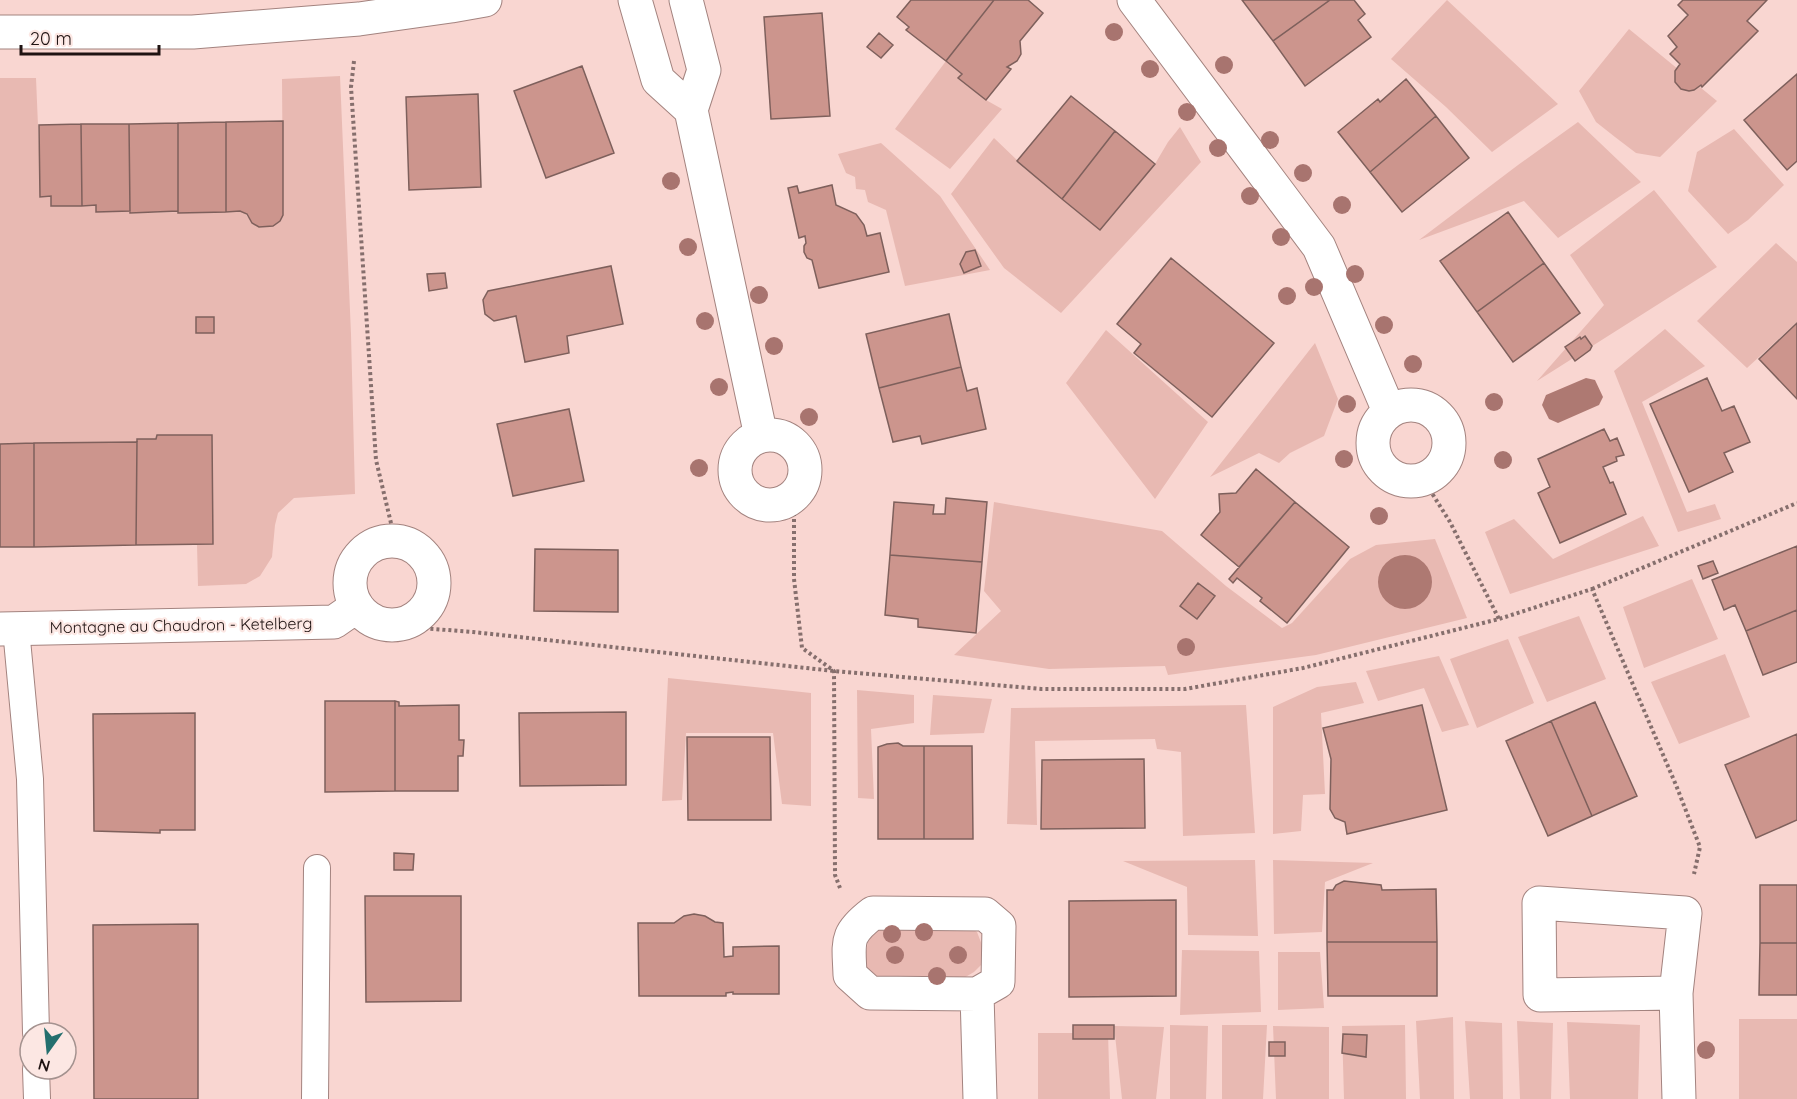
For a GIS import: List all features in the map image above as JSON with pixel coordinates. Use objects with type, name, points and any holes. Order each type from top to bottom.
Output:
[{"type":"street","points":[[0,32],[193,32],[359,19],[485,0]]},
{"type":"street","points":[[635,0],[658,80],[691,110]]},
{"type":"street","points":[[686,0],[704,70],[691,110],[761,436]]},
{"type":"street","points":[[1134,0],[1319,247],[1389,411]]},
{"type":"street","points":[[1415,405],[1430,409],[1446,426],[1449,440],[1444,463],[1435,473],[1423,479],[1401,480],[1389,474],[1376,458],[1373,444],[1375,431],[1381,419],[1389,411],[1401,406],[1415,405]]},
{"type":"street","points":[[761,436],[779,436],[793,443],[801,452],[806,471],[803,483],[794,495],[788,501],[775,505],[763,504],[750,498],[741,490],[736,480],[735,468],[738,456],[744,446],[761,436]]},
{"type":"street","points":[[395,540],[419,550],[433,571],[435,584],[427,608],[418,617],[406,624],[388,626],[370,619],[357,606],[350,589],[351,571],[360,554],[376,543],[395,540]]},
{"type":"street","name":"Montagne au Chaudron - Ketelberg","points":[[8,629],[334,622],[357,606]]},
{"type":"street","points":[[1677,993],[1540,994],[1539,903],[1685,913],[1677,993],[1679,1099]]},
{"type":"street","points":[[873,913],[985,914],[999,926],[998,982],[977,994],[870,993],[850,975],[849,939],[857,925],[873,913]]},
{"type":"street","points":[[977,994],[980,1099]]},
{"type":"lane","points":[[8,629],[30,779],[36,1021]]},
{"type":"lane","points":[[315,1099],[317,868]]},
{"type":"lane","points":[[36,1081],[37,1099]]},
{"type":"path","points":[[359,19],[351,87],[376,460],[395,540]]},
{"type":"path","points":[[1423,479],[1450,522],[1499,619]]},
{"type":"path","points":[[794,495],[794,579],[802,648],[834,671]]},
{"type":"path","points":[[406,624],[421,628],[834,671],[1041,689],[1185,689],[1303,668],[1499,619],[1592,589],[1797,502]]},
{"type":"path","points":[[1592,589],[1676,785],[1700,847],[1685,913]]},
{"type":"path","points":[[834,671],[835,875],[857,925]]},
{"type":"shaded area","points":[[1447,0],[1558,104],[1492,152],[1446,107],[1391,59]]},
{"type":"shaded area","points":[[1629,29],[1717,101],[1660,157],[1636,153],[1596,122],[1579,91]]},
{"type":"shaded area","points":[[946,61],[962,74],[958,78],[986,100],[1002,109],[950,169],[895,129]]},
{"type":"shaded area","points":[[340,76],[355,494],[294,498],[278,513],[272,557],[260,576],[246,584],[198,586],[197,544],[212,544],[157,435],[156,439],[137,439],[137,442],[0,444],[0,78],[36,78],[41,197],[51,196],[52,206],[96,205],[131,213],[240,211],[254,223],[267,227],[275,225],[283,215],[282,79]],"holes":[[[196,317],[214,317],[214,333],[196,332]]]},
{"type":"shaded area","points":[[1578,122],[1641,182],[1558,238],[1524,201],[1419,240],[1518,165]]},
{"type":"shaded area","points":[[1180,127],[1201,162],[1061,313],[1004,268],[951,194],[994,138],[1100,230],[1155,164]]},
{"type":"shaded area","points":[[1734,129],[1784,185],[1748,220],[1728,234],[1688,191],[1697,152]]},
{"type":"shaded area","points":[[881,143],[940,196],[990,270],[905,286],[886,210],[868,202],[865,190],[856,189],[855,177],[846,173],[838,154]]},
{"type":"shaded area","points":[[1654,190],[1717,267],[1537,381],[1604,305],[1570,255]]},
{"type":"shaded area","points":[[1776,243],[1797,262],[1797,322],[1747,368],[1697,321]]},
{"type":"shaded area","points":[[1665,329],[1705,366],[1642,402],[1687,512],[1715,504],[1721,519],[1678,532],[1614,371]]},
{"type":"shaded area","points":[[1106,330],[1208,422],[1155,499],[1066,383]]},
{"type":"shaded area","points":[[1315,343],[1338,399],[1324,436],[1290,453],[1279,463],[1259,453],[1210,477]]},
{"type":"shaded area","points":[[1586,378],[1595,380],[1603,397],[1599,405],[1558,423],[1549,419],[1542,405],[1546,395]]},
{"type":"shaded area","points":[[994,502],[1162,531],[1226,586],[1282,628],[1292,623],[1350,559],[1376,545],[1435,539],[1467,618],[1316,655],[1168,675],[1165,666],[1049,669],[954,655],[1001,611],[984,591]]},
{"type":"shaded area","points":[[1643,516],[1659,546],[1510,594],[1485,532],[1514,519],[1553,559]]},
{"type":"shaded area","points":[[1405,555],[1415,557],[1424,563],[1430,572],[1432,582],[1430,592],[1424,601],[1415,607],[1405,609],[1395,607],[1386,601],[1380,592],[1378,582],[1380,572],[1386,563],[1395,557]]},
{"type":"shaded area","points":[[1692,579],[1718,639],[1644,668],[1623,607]]},
{"type":"shaded area","points":[[1579,616],[1606,679],[1547,702],[1518,637]]},
{"type":"shaded area","points":[[1508,639],[1534,703],[1477,728],[1450,659]]},
{"type":"shaded area","points":[[1725,654],[1750,717],[1679,744],[1651,682]]},
{"type":"shaded area","points":[[1439,656],[1469,725],[1442,732],[1424,688],[1378,701],[1366,671]]},
{"type":"shaded area","points":[[668,678],[811,693],[811,806],[782,804],[773,733],[686,733],[682,800],[662,801]]},
{"type":"shaded area","points":[[1356,682],[1364,703],[1321,713],[1325,794],[1303,795],[1301,831],[1273,834],[1273,707],[1317,687]]},
{"type":"shaded area","points":[[857,690],[914,695],[914,723],[871,729],[874,799],[858,798]]},
{"type":"shaded area","points":[[933,695],[992,699],[984,733],[930,735]]},
{"type":"shaded area","points":[[1246,705],[1255,833],[1183,836],[1181,752],[1157,749],[1155,739],[1035,741],[1037,825],[1007,824],[1011,708]]},
{"type":"shaded area","points":[[1255,860],[1258,936],[1188,935],[1187,887],[1123,861]]},
{"type":"shaded area","points":[[1273,860],[1373,863],[1325,882],[1322,932],[1274,934]]},
{"type":"shaded area","points":[[884,924],[963,924],[977,932],[982,945],[982,964],[962,979],[884,981],[867,969],[865,956],[869,938]]},
{"type":"shaded area","points":[[1182,950],[1259,951],[1261,1012],[1180,1015]]},
{"type":"shaded area","points":[[1278,952],[1320,952],[1324,1008],[1278,1010]]},
{"type":"shaded area","points":[[1453,1017],[1454,1099],[1420,1099],[1416,1021]]},
{"type":"shaded area","points":[[1739,1019],[1797,1019],[1797,1099],[1739,1099]]},
{"type":"shaded area","points":[[1465,1021],[1502,1023],[1503,1099],[1470,1099]]},
{"type":"shaded area","points":[[1517,1021],[1553,1023],[1551,1099],[1520,1099]]},
{"type":"shaded area","points":[[1567,1022],[1640,1025],[1638,1099],[1570,1099]]},
{"type":"shaded area","points":[[1170,1025],[1208,1026],[1206,1099],[1170,1099]]},
{"type":"shaded area","points":[[1222,1025],[1267,1025],[1263,1099],[1222,1099]]},
{"type":"shaded area","points":[[1405,1025],[1406,1099],[1344,1099],[1342,1026]]},
{"type":"shaded area","points":[[1114,1026],[1164,1027],[1156,1099],[1122,1099]]},
{"type":"shaded area","points":[[1273,1026],[1329,1027],[1329,1099],[1276,1099]]},
{"type":"shaded area","points":[[1038,1033],[1108,1033],[1110,1099],[1038,1099]]},
{"type":"building","points":[[911,0],[994,0],[946,61],[906,30],[909,27],[897,17]]},
{"type":"building","points":[[994,0],[1028,0],[1043,13],[1020,41],[1021,54],[1017,61],[1007,67],[1011,69],[986,100],[958,78],[962,74],[946,61]]},
{"type":"building","points":[[1242,0],[1330,0],[1273,41]]},
{"type":"building","points":[[1330,0],[1354,0],[1365,14],[1358,20],[1371,37],[1305,86],[1273,41]]},
{"type":"building","points":[[1683,0],[1767,0],[1747,21],[1758,31],[1702,87],[1701,85],[1689,91],[1681,89],[1675,82],[1675,71],[1680,64],[1670,54],[1677,47],[1668,36],[1688,15],[1678,5]]},
{"type":"building","points":[[822,13],[830,116],[771,119],[764,17]]},
{"type":"building","points":[[879,33],[893,45],[881,58],[867,47]]},
{"type":"building","points":[[582,66],[614,153],[546,178],[514,91]]},
{"type":"building","points":[[1797,74],[1797,161],[1787,170],[1744,120]]},
{"type":"building","points":[[1406,79],[1436,116],[1370,172],[1338,132],[1378,99],[1380,102]]},
{"type":"building","points":[[478,94],[481,187],[409,190],[406,97]]},
{"type":"building","points":[[1071,96],[1115,131],[1062,199],[1017,161]]},
{"type":"building","points":[[1436,116],[1469,158],[1402,212],[1370,172]]},
{"type":"building","points":[[283,121],[283,215],[280,221],[273,226],[259,227],[252,223],[247,214],[240,211],[226,212],[226,122]]},
{"type":"building","points":[[226,122],[226,212],[178,213],[178,123]]},
{"type":"building","points":[[178,123],[178,211],[130,213],[129,124]]},
{"type":"building","points":[[81,124],[129,124],[130,211],[96,212],[96,205],[82,206]]},
{"type":"building","points":[[81,124],[82,206],[51,206],[51,196],[40,197],[39,125]]},
{"type":"building","points":[[1115,131],[1155,164],[1100,230],[1062,199]]},
{"type":"building","points":[[832,185],[836,205],[856,214],[864,225],[867,236],[880,233],[889,272],[819,288],[812,260],[807,258],[804,252],[805,236],[799,238],[788,188],[797,186],[799,193]]},
{"type":"building","points":[[1508,212],[1544,263],[1477,312],[1440,261]]},
{"type":"building","points":[[975,250],[981,266],[964,273],[960,264],[966,252]]},
{"type":"building","points":[[1171,258],[1274,343],[1212,417],[1134,353],[1141,344],[1117,324]]},
{"type":"building","points":[[1544,263],[1580,313],[1513,362],[1477,312]]},
{"type":"building","points":[[611,266],[623,324],[567,336],[569,353],[525,362],[516,316],[494,321],[485,314],[483,300],[488,291]]},
{"type":"building","points":[[445,273],[447,288],[429,291],[427,274]]},
{"type":"building","points":[[949,314],[961,367],[879,388],[866,334]]},
{"type":"building","points":[[196,317],[214,317],[214,333],[196,333]]},
{"type":"building","points":[[1797,323],[1797,399],[1759,359]]},
{"type":"building","points":[[1585,336],[1592,346],[1575,361],[1565,347]]},
{"type":"building","points":[[961,367],[967,391],[977,388],[986,429],[922,444],[920,436],[893,442],[879,388]]},
{"type":"building","points":[[1707,378],[1722,411],[1734,406],[1750,442],[1724,453],[1733,472],[1689,492],[1650,404]]},
{"type":"building","points":[[569,409],[584,481],[513,496],[497,424]]},
{"type":"building","points":[[1604,429],[1610,441],[1617,438],[1624,455],[1616,457],[1617,461],[1603,467],[1610,483],[1613,482],[1626,514],[1560,543],[1538,493],[1550,487],[1538,459]]},
{"type":"building","points":[[157,435],[212,435],[213,544],[136,545],[137,439],[156,439]]},
{"type":"building","points":[[137,442],[136,545],[34,547],[34,443]]},
{"type":"building","points":[[34,443],[34,547],[0,547],[0,444]]},
{"type":"building","points":[[1256,469],[1295,502],[1239,567],[1201,535],[1220,512],[1219,494],[1236,493]]},
{"type":"building","points":[[946,498],[987,502],[982,562],[890,555],[894,502],[934,505],[933,514],[945,514]]},
{"type":"building","points":[[1295,502],[1349,547],[1287,623],[1260,601],[1262,598],[1237,578],[1233,583],[1229,579]]},
{"type":"building","points":[[1797,546],[1797,610],[1746,631],[1735,605],[1724,610],[1712,580]]},
{"type":"building","points":[[535,549],[618,550],[618,612],[534,611]]},
{"type":"building","points":[[890,555],[982,562],[976,633],[918,627],[918,619],[885,615]]},
{"type":"building","points":[[1713,561],[1718,573],[1703,579],[1698,566]]},
{"type":"building","points":[[1198,583],[1215,596],[1197,619],[1180,606]]},
{"type":"building","points":[[1797,610],[1797,662],[1763,675],[1746,631]]},
{"type":"building","points":[[325,701],[395,701],[395,791],[325,792]]},
{"type":"building","points":[[395,701],[399,702],[399,706],[459,705],[459,740],[464,740],[463,756],[458,756],[458,791],[395,791]]},
{"type":"building","points":[[1595,702],[1637,796],[1592,816],[1551,721]]},
{"type":"building","points":[[1422,705],[1447,810],[1347,834],[1345,822],[1335,818],[1330,809],[1331,759],[1323,728]]},
{"type":"building","points":[[626,712],[626,785],[520,786],[519,713]]},
{"type":"building","points":[[195,713],[195,830],[160,830],[160,833],[94,831],[93,714]]},
{"type":"building","points":[[1551,721],[1592,816],[1548,836],[1506,741]]},
{"type":"building","points":[[1797,734],[1797,820],[1756,838],[1725,765]]},
{"type":"building","points":[[687,737],[770,737],[771,820],[688,820]]},
{"type":"building","points":[[898,743],[903,746],[924,746],[924,839],[878,839],[878,747]]},
{"type":"building","points":[[924,746],[972,746],[973,839],[924,839]]},
{"type":"building","points":[[1144,759],[1145,828],[1041,829],[1042,760]]},
{"type":"building","points":[[394,853],[414,854],[413,870],[394,870]]},
{"type":"building","points":[[1344,881],[1381,885],[1382,890],[1436,889],[1437,942],[1327,942],[1327,890],[1333,890],[1336,885]]},
{"type":"building","points":[[1760,885],[1797,885],[1797,943],[1760,943]]},
{"type":"building","points":[[365,896],[461,896],[461,1001],[366,1002]]},
{"type":"building","points":[[1176,900],[1176,996],[1069,997],[1069,901]]},
{"type":"building","points":[[694,914],[723,923],[724,957],[733,956],[733,947],[779,946],[779,994],[733,994],[733,992],[726,993],[726,996],[639,996],[638,923],[674,923],[684,916]]},
{"type":"building","points":[[198,924],[198,1099],[94,1099],[93,925]]},
{"type":"building","points":[[1327,942],[1437,942],[1437,996],[1328,996]]},
{"type":"building","points":[[1760,943],[1797,943],[1797,995],[1759,995]]},
{"type":"building","points":[[1073,1025],[1114,1025],[1114,1039],[1073,1039]]},
{"type":"building","points":[[1343,1034],[1367,1035],[1366,1057],[1342,1053]]},
{"type":"building","points":[[1269,1042],[1285,1042],[1285,1056],[1269,1056]]}]
